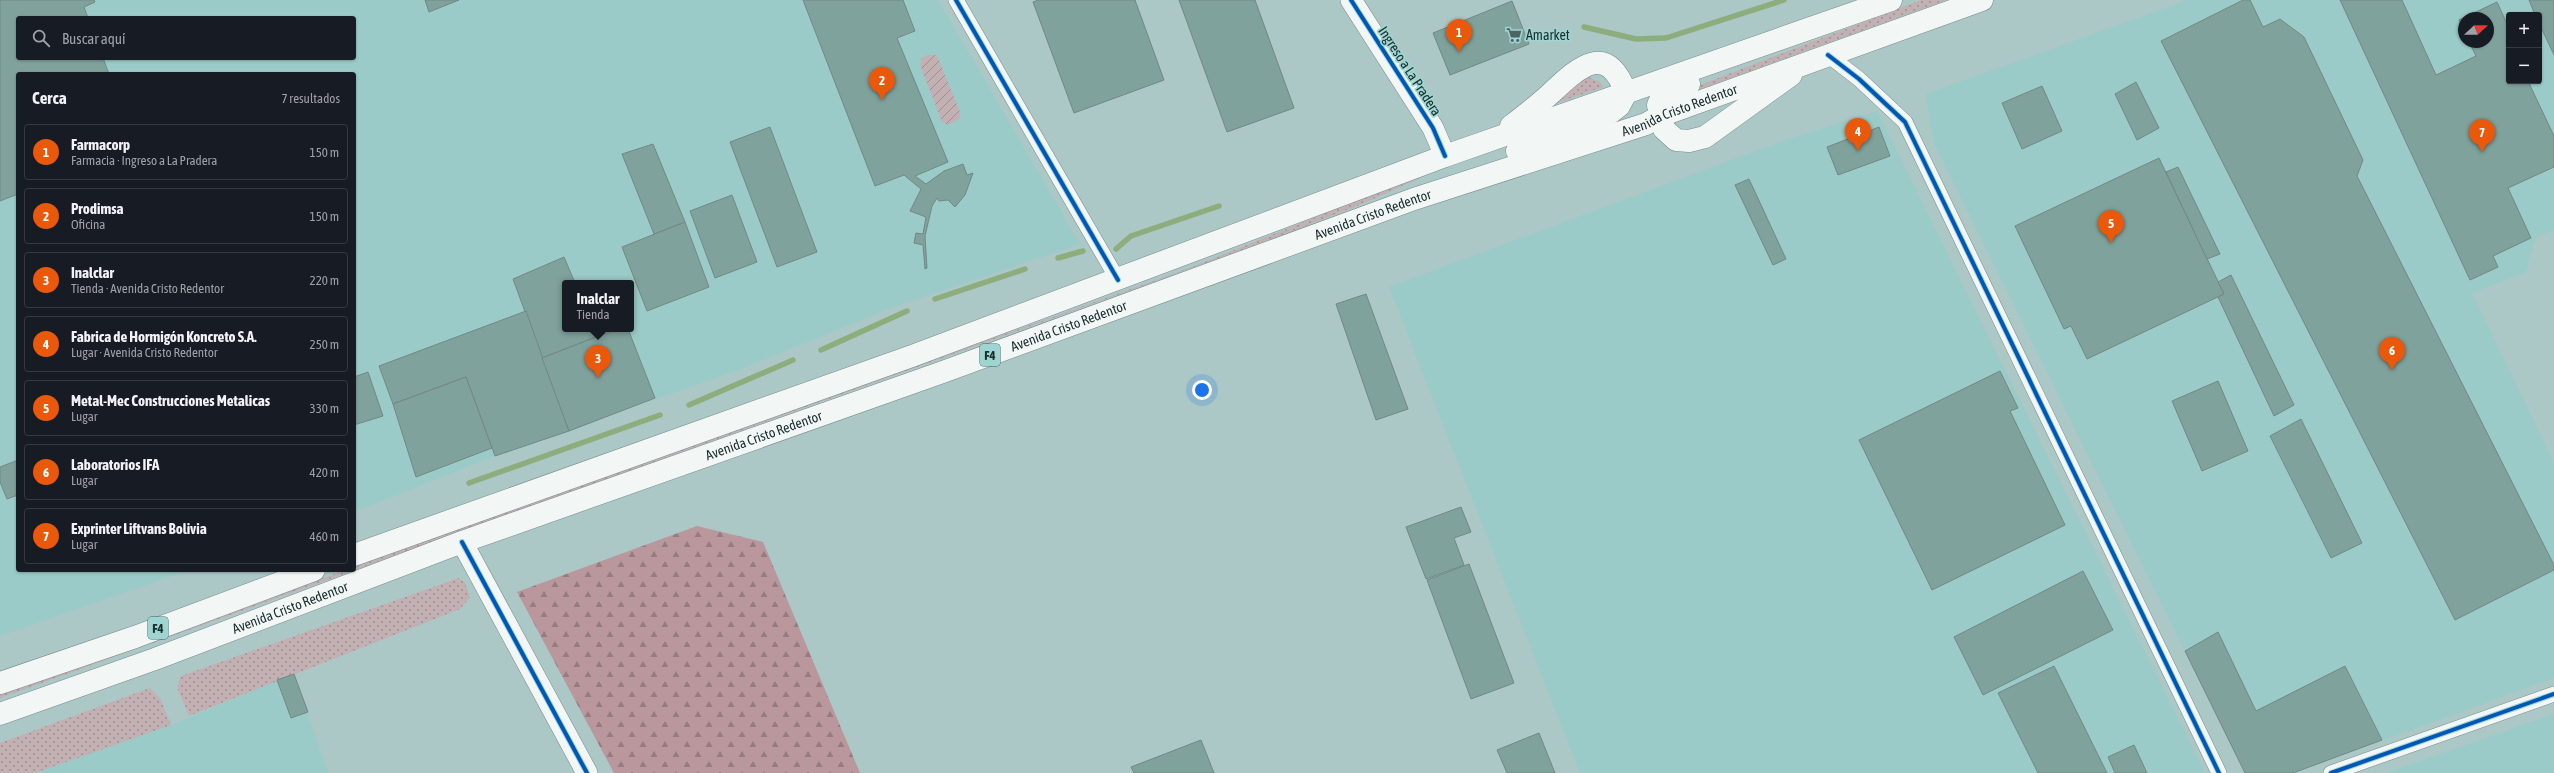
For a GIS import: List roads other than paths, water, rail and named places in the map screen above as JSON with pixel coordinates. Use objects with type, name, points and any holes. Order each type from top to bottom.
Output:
[{"type":"highway","name":"Avenida Cristo Redentor","points":[[356,554],[912,356],[1118,280],[1445,156],[1891,0]]},
{"type":"highway","name":"Avenida Cristo Redentor","points":[[0,714],[155,659],[462,542],[940,373],[1414,199],[1641,125],[1660,116],[1982,0]]},
{"type":"highway","points":[[1805,64],[1776,88],[1705,137],[1689,141],[1676,140],[1664,129],[1658,105],[1664,93],[1764,56],[1828,22]]},
{"type":"highway","points":[[1414,199],[1463,172],[1602,119],[1619,106],[1626,93],[1614,71],[1604,63],[1592,62],[1577,70],[1529,113],[1488,141]]},
{"type":"highway","name":"Avenida Cristo Redentor","points":[[0,683],[135,637],[309,572]]},
{"type":"street","points":[[956,0],[1118,280]]},
{"type":"street","name":"Ingreso a La Pradera","points":[[1351,0],[1433,128],[1445,156]]},
{"type":"street","points":[[1828,55],[1859,79],[1905,122],[2219,773]]},
{"type":"street","points":[[462,542],[587,773]]},
{"type":"street","points":[[2331,773],[2554,694]]},
{"type":"waterway","points":[[1584,27],[1636,39],[1666,38],[1784,0]]},
{"type":"waterway","points":[[1116,249],[1131,236],[1219,206]]},
{"type":"waterway","points":[[1058,258],[1083,251]]},
{"type":"waterway","points":[[935,299],[1025,269]]},
{"type":"waterway","points":[[821,350],[907,311]]},
{"type":"waterway","points":[[689,405],[793,360]]},
{"type":"waterway","points":[[469,483],[660,415]]},
{"type":"place","name":"Amarket","points":[[1514,35]]},
{"type":"place","name":"Farmacorp","points":[[1459,52]]},
{"type":"place","name":"Prodimsa","points":[[882,100]]},
{"type":"place","name":"Fabrica de Hormigón Koncreto S.A.","points":[[1858,151]]},
{"type":"place","name":"Exprinter Liftvans Bolivia","points":[[2482,152]]},
{"type":"place","name":"Metal-Mec Construcciones Metalicas","points":[[2111,243]]},
{"type":"place","name":"Laboratorios IFA","points":[[2392,370]]},
{"type":"place","name":"Inalclar","points":[[598,378]]}]
